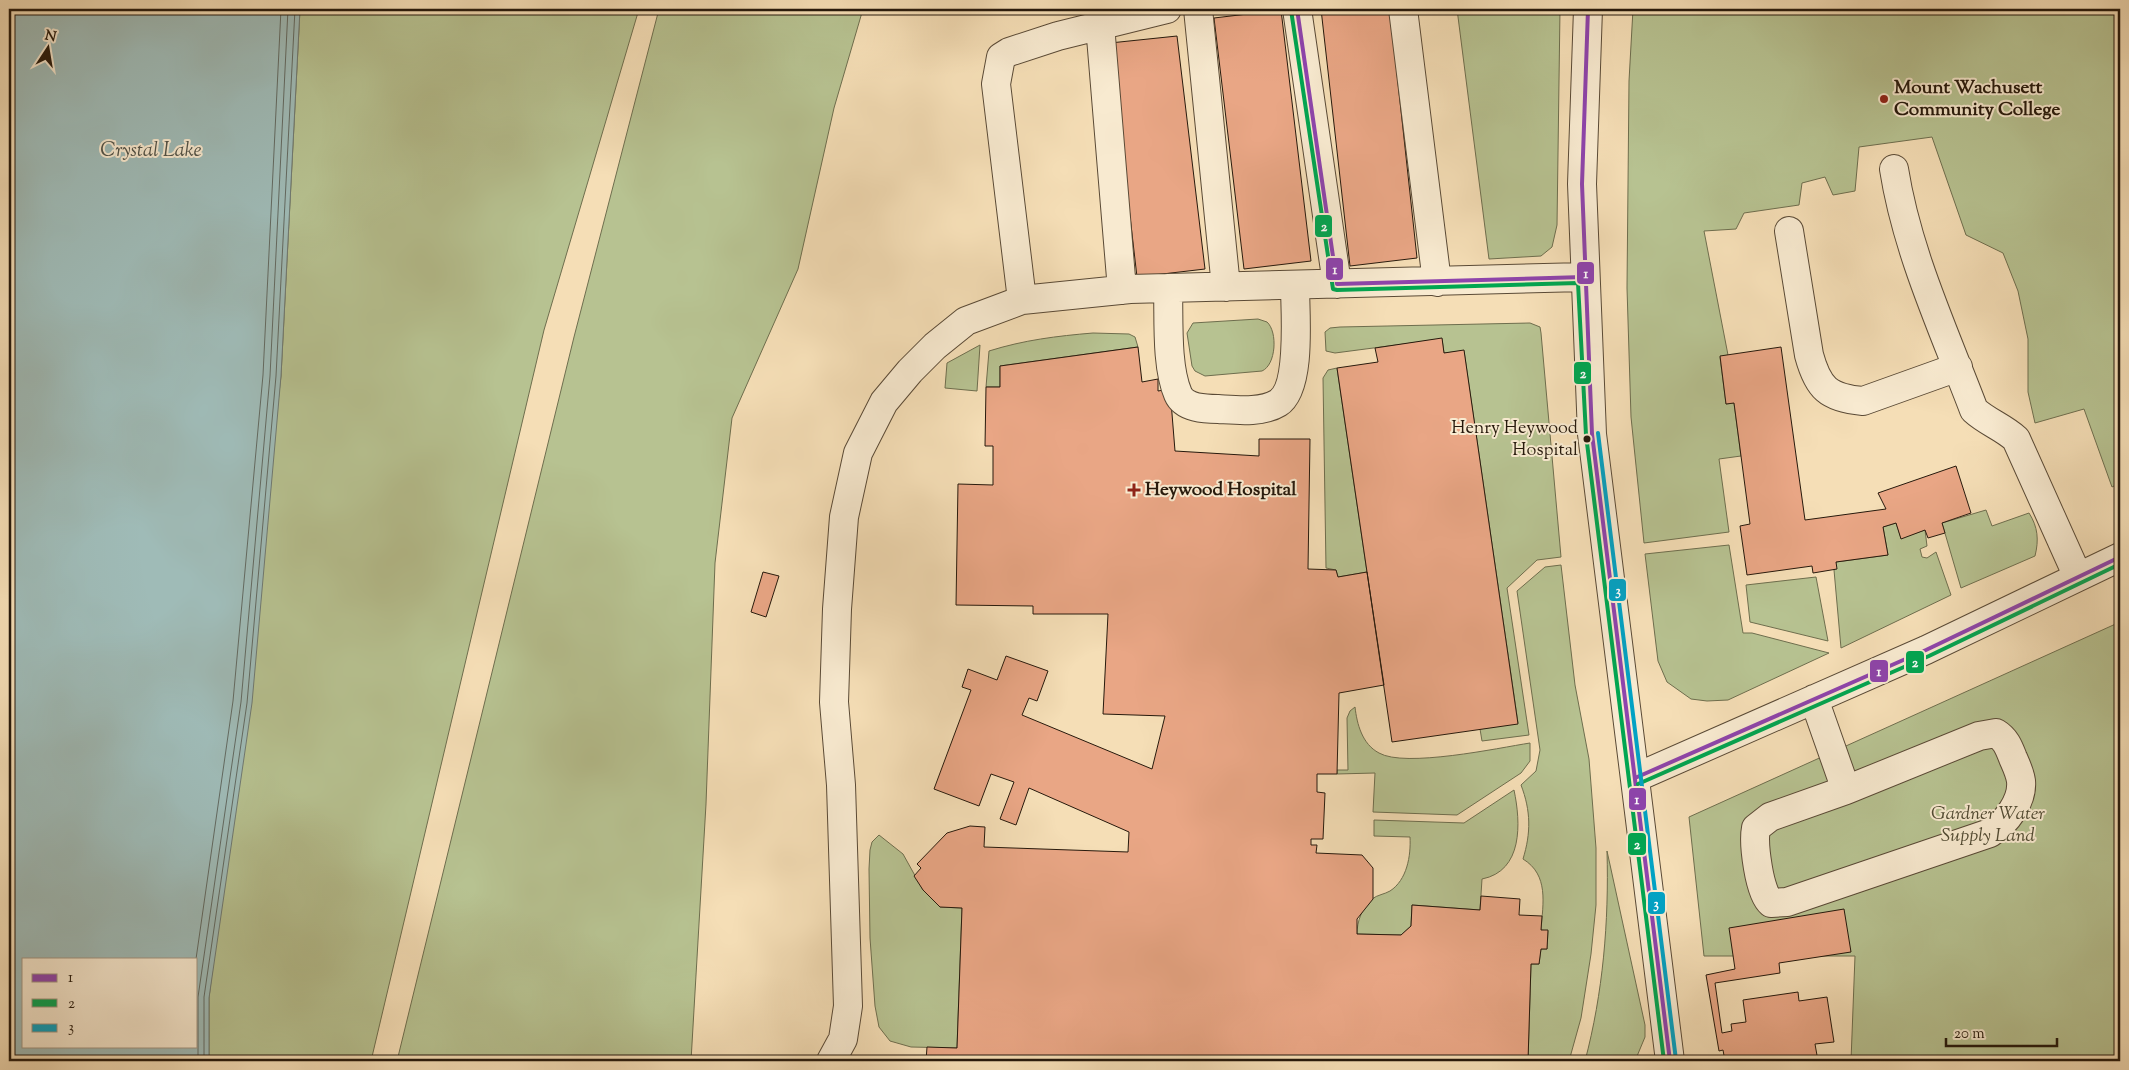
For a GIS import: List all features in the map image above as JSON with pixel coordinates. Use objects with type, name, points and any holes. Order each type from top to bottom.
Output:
[{"type":"street","points":[[1022,300],[996,84],[1001,57],[1009,52],[1100,25],[1167,9]]},
{"type":"street","points":[[1198,9],[1226,287]]},
{"type":"street","points":[[1297,9],[1336,284]]},
{"type":"street","points":[[1403,9],[1437,282]]},
{"type":"street","points":[[1588,9],[1582,184],[1584,277],[1592,434],[1670,1061]]},
{"type":"street","points":[[1100,25],[1122,290]]},
{"type":"street","points":[[1894,169],[1902,216],[1974,410],[1984,419],[2006,430],[2016,439],[2078,577]]},
{"type":"street","points":[[1789,231],[1812,363],[1821,384],[1831,394],[1846,400],[1863,401],[1877,398],[1958,367]]},
{"type":"street","points":[[831,1061],[843,1039],[848,1006],[840,785],[834,693],[836,609],[844,517],[858,453],[884,402],[910,371],[935,346],[966,321],[1022,300],[1122,290],[1168,288],[1584,277]]},
{"type":"street","points":[[1168,288],[1172,368],[1178,396],[1185,403],[1201,409],[1228,410],[1267,408],[1280,402],[1291,386],[1294,364],[1295,286]]},
{"type":"street","points":[[1635,778],[1926,650],[2120,557]]},
{"type":"street","points":[[1814,700],[1846,790]]},
{"type":"street","points":[[1996,733],[2003,737],[2007,744],[2021,778],[2021,790],[2008,816],[2001,826],[1990,833],[1787,902],[1771,903],[1764,893],[1755,845],[1756,828],[1770,818],[1846,790],[1979,736],[1996,733]]},
{"type":"green space","points":[[300,9],[639,9],[544,330],[371,1061],[209,1061],[209,998],[281,376]]},
{"type":"green space","points":[[659,9],[863,9],[834,108],[798,269],[732,418],[715,563],[706,804],[691,1061],[397,1061],[574,337]]},
{"type":"green space","points":[[1457,9],[1560,9],[1557,225],[1552,247],[1541,256],[1489,259]]},
{"type":"green space","name":"Mount Wachusett Community College","points":[[1633,9],[2120,9],[2120,483],[2112,487],[2084,409],[2035,423],[2028,392],[2028,339],[2018,291],[2003,253],[1966,235],[1932,137],[1859,147],[1855,191],[1833,195],[1825,177],[1802,183],[1799,205],[1744,213],[1736,229],[1704,231],[1728,355],[1720,357],[1726,404],[1734,403],[1741,456],[1719,459],[1729,532],[1644,543],[1631,417],[1627,288],[1629,81]]},
{"type":"green space","points":[[1258,319],[1267,322],[1273,333],[1273,355],[1267,368],[1262,371],[1205,376],[1195,371],[1192,366],[1187,333],[1193,323]]},
{"type":"green space","points":[[1530,323],[1540,327],[1541,333],[1561,557],[1537,560],[1507,588],[1529,735],[1482,741],[1480,729],[1518,723],[1464,351],[1444,353],[1442,339],[1335,353],[1326,351],[1325,332],[1330,328],[1340,327]]},
{"type":"green space","points":[[1093,333],[1129,334],[1135,337],[1138,347],[1000,366],[1000,387],[986,387],[989,351],[1041,339]]},
{"type":"green space","points":[[980,345],[977,391],[945,388],[947,363]]},
{"type":"green space","points":[[1337,368],[1367,572],[1338,577],[1336,570],[1326,568],[1323,378],[1328,370]]},
{"type":"green space","points":[[1986,510],[1992,526],[2029,513],[2037,534],[2035,556],[1961,588],[1942,523]]},
{"type":"green space","points":[[1896,523],[1901,538],[1925,530],[1927,546],[1920,549],[1922,557],[1927,558],[1936,552],[1951,595],[1841,648],[1834,570],[1836,562],[1888,555],[1883,527]]},
{"type":"green space","points":[[1729,545],[1743,633],[1752,633],[1829,653],[1728,700],[1707,701],[1691,699],[1667,682],[1658,661],[1645,554]]},
{"type":"green space","points":[[1561,565],[1575,685],[1589,759],[1596,848],[1596,905],[1581,1018],[1569,1061],[1528,1061],[1531,964],[1539,964],[1541,949],[1547,949],[1548,931],[1541,930],[1543,900],[1541,881],[1537,873],[1523,859],[1529,822],[1527,804],[1521,785],[1536,771],[1540,750],[1517,591],[1545,567]]},
{"type":"green space","points":[[1816,577],[1828,641],[1750,622],[1746,585]]},
{"type":"green space","name":"Gardner Water Supply Land","points":[[2120,622],[2120,1061],[1851,1061],[1855,956],[1704,956],[1689,817]]},
{"type":"green space","points":[[1355,707],[1357,720],[1364,739],[1379,753],[1392,757],[1430,758],[1530,743],[1530,761],[1521,773],[1457,815],[1373,812],[1375,773],[1337,774],[1337,770],[1348,770],[1347,718],[1350,711]]},
{"type":"green space","points":[[1514,790],[1518,817],[1516,844],[1512,856],[1505,866],[1495,874],[1482,879],[1480,910],[1412,905],[1411,926],[1401,935],[1357,934],[1359,920],[1365,906],[1374,898],[1390,891],[1396,886],[1404,874],[1409,860],[1410,837],[1374,836],[1374,820],[1464,823]]},
{"type":"green space","points":[[879,835],[903,854],[923,890],[940,907],[962,908],[957,1048],[911,1047],[890,1041],[879,1027],[875,1006],[870,938],[869,869],[872,842]]},
{"type":"green space","points":[[1607,851],[1645,1025],[1645,1037],[1635,1061],[1585,1061],[1604,957]]},
{"type":"water","name":"Crystal Lake","points":[[9,9],[300,9],[281,376],[252,703],[209,998],[209,1061],[9,1061]]},
{"type":"building","points":[[1321,9],[1390,9],[1417,258],[1350,266]]},
{"type":"building","points":[[1281,10],[1311,261],[1244,269],[1214,18]]},
{"type":"building","points":[[1177,36],[1205,269],[1137,277],[1110,43]]},
{"type":"building","points":[[1442,338],[1444,353],[1464,350],[1518,724],[1392,742],[1337,368],[1378,362],[1375,348]]},
{"type":"building","points":[[1138,347],[1142,382],[1158,379],[1158,391],[1170,389],[1175,451],[1259,456],[1259,439],[1310,439],[1308,569],[1336,570],[1338,577],[1367,572],[1384,685],[1339,693],[1337,774],[1317,774],[1317,792],[1325,793],[1323,839],[1311,839],[1311,845],[1317,845],[1316,853],[1362,855],[1373,868],[1373,899],[1357,919],[1357,934],[1401,935],[1411,926],[1412,905],[1480,910],[1481,896],[1520,899],[1519,915],[1542,916],[1541,930],[1548,930],[1547,949],[1541,949],[1539,964],[1531,964],[1528,1061],[926,1061],[927,1047],[957,1048],[962,908],[940,907],[923,890],[914,876],[921,868],[917,864],[947,833],[970,826],[985,827],[984,847],[1128,852],[1129,832],[1029,788],[1016,825],[1000,819],[1014,782],[991,774],[979,806],[934,789],[971,690],[962,687],[968,669],[997,680],[1006,656],[1048,671],[1037,701],[1029,698],[1022,715],[1152,769],[1165,716],[1103,714],[1108,614],[1033,614],[1033,606],[956,605],[958,484],[993,485],[993,446],[985,446],[986,387],[1000,387],[1000,366]]},
{"type":"building","points":[[1781,347],[1805,520],[1886,509],[1878,493],[1956,466],[1971,513],[1942,523],[1945,533],[1928,538],[1925,530],[1901,539],[1896,523],[1883,527],[1888,555],[1836,562],[1837,569],[1813,573],[1812,566],[1747,575],[1740,526],[1750,524],[1734,403],[1726,404],[1720,356]]},
{"type":"building","points":[[763,572],[779,576],[766,617],[751,612]]},
{"type":"building","points":[[1844,909],[1851,952],[1779,963],[1780,973],[1715,983],[1722,1033],[1732,1031],[1731,1024],[1746,1022],[1743,1000],[1798,992],[1799,1001],[1827,997],[1834,1042],[1815,1044],[1818,1061],[1725,1061],[1723,1050],[1719,1051],[1706,975],[1735,969],[1729,928]]},
{"type":"transit line","name":"1","points":[[1297,9],[1337,284],[1584,277]]},
{"type":"transit line","name":"1","points":[[1588,9],[1582,184],[1592,434],[1670,1061]]},
{"type":"transit line","name":"2","points":[[1291,10],[1333,289],[1578,283],[1586,435],[1664,1061]]},
{"type":"transit line","name":"3","points":[[1598,433],[1676,1060]]},
{"type":"transit line","name":"1","points":[[1635,778],[1926,650],[2120,557]]},
{"type":"transit line","name":"2","points":[[1638,784],[1929,656],[2120,564]]},
{"type":"place","name":"Mount Wachusett Community College","points":[[1884,99]]},
{"type":"place","name":"Henry Heywood Hospital","points":[[1587,439]]},
{"type":"place","name":"Heywood Hospital","points":[[1134,490]]}]
